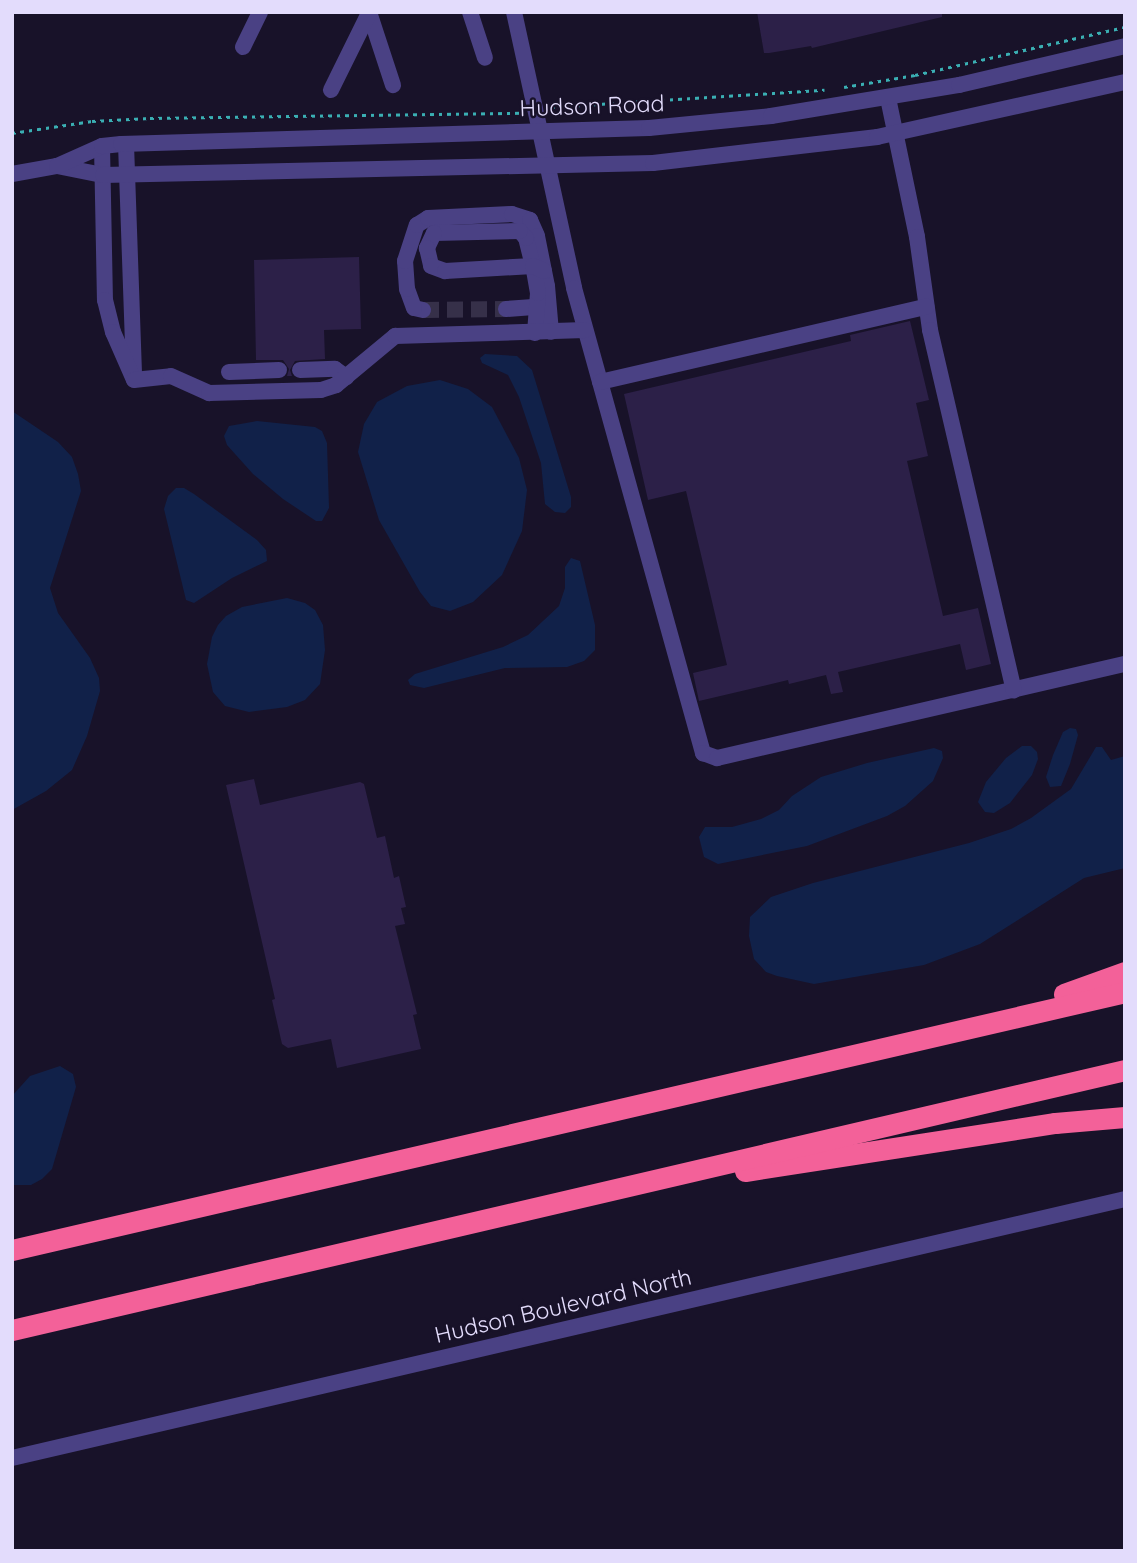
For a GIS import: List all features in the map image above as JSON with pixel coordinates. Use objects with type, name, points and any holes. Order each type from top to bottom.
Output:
[{"type":"highway","points":[[976,1026],[1125,972]]},
{"type":"highway","points":[[12,1250],[1125,992]]},
{"type":"highway","points":[[12,1330],[1125,1070]]},
{"type":"highway","points":[[622,1187],[838,1158],[1055,1123],[1125,1116]]},
{"type":"street","points":[[243,47],[260,12]]},
{"type":"street","points":[[369,12],[393,85]]},
{"type":"street","points":[[331,90],[369,12]]},
{"type":"street","points":[[470,12],[485,58]]},
{"type":"street","points":[[514,12],[584,330],[699,745],[706,756],[718,758],[1125,664]]},
{"type":"street","name":"Hudson Road","points":[[12,174],[57,166],[102,146],[127,144],[704,123],[888,98],[1125,46]]},
{"type":"street","name":"Hudson Road","points":[[57,166],[103,175],[548,166],[681,160],[894,134],[1125,82]]},
{"type":"street","points":[[888,98],[917,237],[926,307],[1014,690]]},
{"type":"street","points":[[127,144],[134,380]]},
{"type":"street","points":[[102,146],[105,300],[113,332],[134,380]]},
{"type":"street","points":[[423,310],[414,308],[407,289],[405,261],[417,225],[428,218],[512,214],[530,220],[537,236],[532,268],[526,277],[532,307],[543,332]]},
{"type":"street","points":[[532,268],[445,271],[431,267],[427,248],[434,233],[520,231],[526,238],[532,268],[543,332]]},
{"type":"street","points":[[506,309],[532,307]]},
{"type":"street","points":[[600,382],[926,307]]},
{"type":"street","points":[[134,380],[171,376],[195,389],[215,393],[327,389],[346,377],[395,336],[584,330]]},
{"type":"street","points":[[300,370],[335,369],[346,377]]},
{"type":"street","points":[[229,372],[279,370]]},
{"type":"street","name":"Hudson Boulevard North","points":[[12,1458],[1125,1199]]},
{"type":"path","points":[[841,87],[915,75],[1125,27]]},
{"type":"path","points":[[566,103],[789,94],[832,89]]},
{"type":"path","points":[[12,133],[92,121],[150,118],[489,111],[508,115]]},
{"type":"water","points":[[485,354],[517,356],[532,370],[571,497],[571,507],[565,513],[555,512],[545,504],[541,463],[519,397],[508,375],[482,363],[480,358]]},
{"type":"water","points":[[440,380],[468,389],[492,407],[519,458],[527,490],[522,531],[502,575],[473,602],[450,611],[431,606],[420,592],[379,520],[358,452],[364,424],[377,402],[407,386]]},
{"type":"water","points":[[12,411],[58,442],[72,457],[78,474],[81,491],[50,588],[58,613],[90,658],[99,678],[100,691],[87,736],[72,770],[46,791],[12,810]]},
{"type":"water","points":[[257,421],[315,427],[322,431],[327,443],[329,508],[322,521],[316,521],[283,499],[253,474],[227,445],[224,436],[229,426]]},
{"type":"water","points":[[176,488],[184,488],[194,494],[257,540],[266,550],[267,561],[232,578],[194,603],[186,600],[164,509],[168,496]]},
{"type":"water","points":[[571,558],[580,561],[595,625],[595,650],[584,661],[567,667],[505,668],[424,688],[410,685],[408,680],[415,674],[503,647],[528,635],[559,606],[565,588],[565,567]]},
{"type":"water","points":[[287,598],[305,603],[315,610],[323,625],[325,650],[320,684],[305,700],[287,707],[249,712],[225,706],[213,692],[207,664],[212,637],[218,625],[226,616],[242,607]]},
{"type":"water","points":[[1070,728],[1076,729],[1078,735],[1070,764],[1061,786],[1050,787],[1046,777],[1053,755],[1063,732]]},
{"type":"water","points":[[1022,746],[1031,746],[1037,752],[1038,759],[1032,775],[1010,803],[994,813],[985,812],[978,802],[986,782],[1006,758]]},
{"type":"water","points":[[1096,747],[1102,747],[1111,760],[1125,756],[1125,868],[1084,878],[980,944],[924,965],[814,984],[766,972],[754,959],[749,936],[750,917],[771,897],[1011,829],[1071,789]]},
{"type":"water","points":[[934,748],[942,751],[943,758],[933,781],[905,806],[887,816],[807,846],[718,864],[704,857],[699,837],[705,827],[732,827],[761,819],[779,810],[792,796],[821,777],[867,763]]},
{"type":"water","points":[[60,1066],[73,1074],[76,1087],[52,1169],[31,1185],[12,1185],[12,1096],[30,1076]]},
{"type":"building","points":[[757,12],[942,12],[942,17],[812,48],[764,53]]},
{"type":"building","points":[[359,257],[361,329],[324,330],[325,359],[295,361],[290,370],[292,376],[287,376],[289,369],[283,360],[256,360],[254,260]]},
{"type":"building","points":[[910,321],[929,400],[916,403],[928,456],[907,461],[943,616],[978,608],[991,664],[966,670],[960,644],[838,672],[843,692],[831,694],[826,675],[789,684],[788,680],[699,701],[693,673],[727,665],[686,491],[648,500],[624,394],[851,341],[850,335]]},
{"type":"building","points":[[254,779],[260,805],[360,782],[364,784],[377,838],[385,836],[394,878],[399,876],[406,907],[401,908],[405,924],[395,926],[417,1014],[413,1015],[421,1049],[337,1068],[331,1039],[288,1048],[282,1044],[272,1000],[275,999],[226,785]]},
{"type":"tunnel","points":[[423,310],[506,309]]}]
